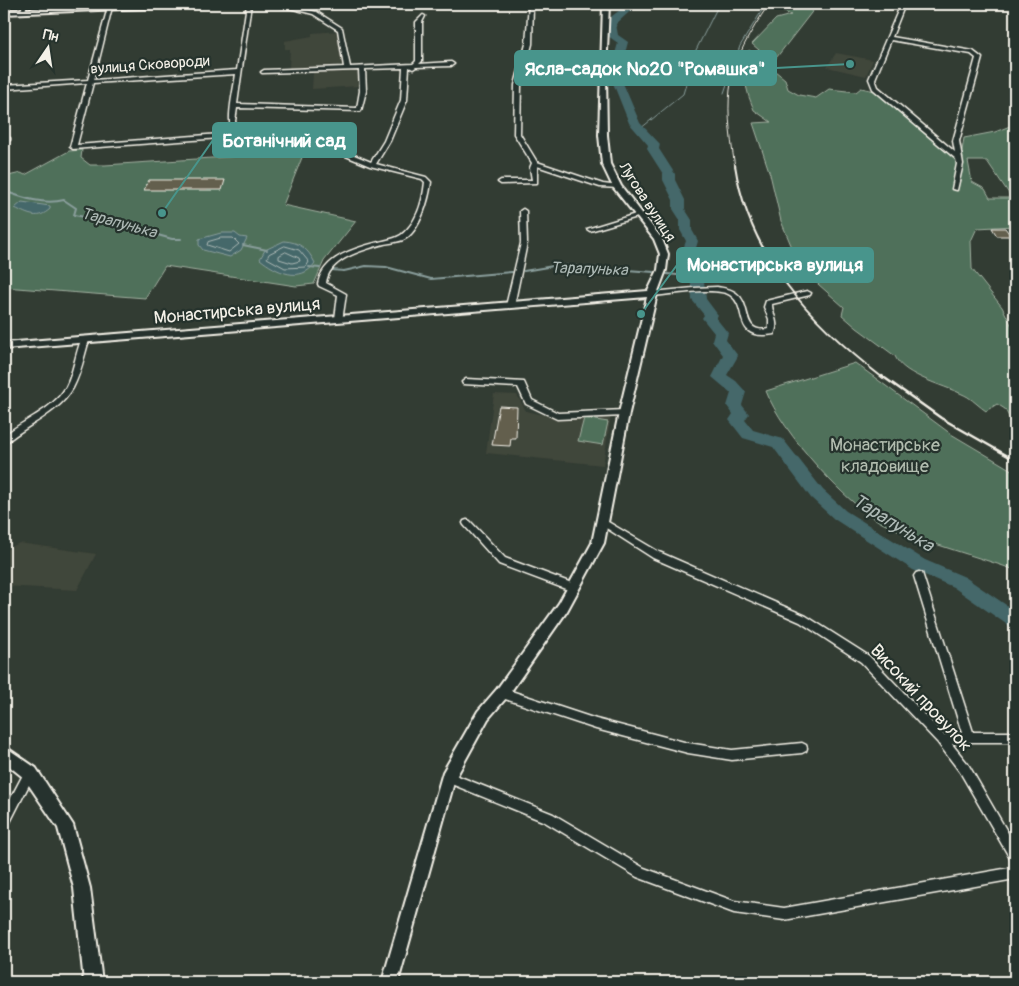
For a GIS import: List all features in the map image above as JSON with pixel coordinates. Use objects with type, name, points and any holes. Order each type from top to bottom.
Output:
[{"type":"main road","points":[[4,753],[30,773],[65,825],[82,888],[93,982]]},
{"type":"street","points":[[4,12],[24,7],[110,7],[192,4]]},
{"type":"street","points":[[241,140],[232,127],[236,106],[238,72],[249,4]]},
{"type":"street","points":[[274,4],[283,4],[315,14],[340,29],[346,67]]},
{"type":"street","points":[[501,182],[535,182],[535,163],[517,134],[518,85],[529,44],[532,4]]},
{"type":"street","name":"Лугова вулиця","points":[[390,982],[448,777],[483,715],[502,693],[563,607],[598,543],[604,522],[624,413],[652,294],[662,270],[664,254],[658,239],[617,187],[606,164],[603,136],[606,4]]},
{"type":"street","points":[[903,4],[872,79],[875,88],[957,157]]},
{"type":"street","points":[[980,4],[994,6]]},
{"type":"street","points":[[110,7],[73,147],[220,136],[276,147],[342,152],[372,165],[424,178],[428,182],[427,196],[408,233],[401,238],[345,256],[332,263],[325,270],[321,277],[322,284],[342,294],[339,319]]},
{"type":"street","points":[[372,165],[386,141],[404,100],[409,67],[419,60],[419,22],[422,16]]},
{"type":"street","points":[[889,38],[977,55],[978,58],[956,141],[957,157],[960,164],[955,189]]},
{"type":"street","points":[[264,72],[451,64]]},
{"type":"street","points":[[236,106],[359,110],[363,90],[362,67]]},
{"type":"street","name":"вулиця Сковороди","points":[[4,88],[238,72]]},
{"type":"street","points":[[535,163],[602,186],[617,187]]},
{"type":"street","points":[[510,306],[524,244],[523,211]]},
{"type":"street","points":[[590,229],[639,215]]},
{"type":"street","points":[[652,294],[709,290],[732,293],[740,301],[745,325],[749,329],[763,333],[773,330],[774,323],[768,307],[769,303],[807,293]]},
{"type":"street","name":"Монастирська вулиця","points":[[4,346],[652,294]]},
{"type":"street","points":[[4,440],[16,429],[58,401],[69,389],[85,340]]},
{"type":"street","points":[[466,382],[521,384],[529,402],[557,416],[624,413]]},
{"type":"street","name":"Високий провулок","points":[[604,522],[656,555],[804,618],[865,658],[942,740],[964,768],[1015,856]]},
{"type":"street","points":[[468,523],[502,561],[574,588]]},
{"type":"street","points":[[919,576],[969,737]]},
{"type":"street","points":[[502,693],[596,724],[688,748],[732,755],[802,748]]},
{"type":"street","points":[[942,740],[969,737],[1015,737]]},
{"type":"street","points":[[4,822],[30,773]]},
{"type":"street","points":[[448,777],[549,818],[641,873],[734,907],[784,914],[1015,873]]},
{"type":"shaded area","points":[[340,31],[342,65],[289,68],[290,49],[285,49],[285,41],[312,36],[312,33]]},
{"type":"shaded area","points":[[836,53],[873,60],[866,76],[827,67]]},
{"type":"shaded area","points":[[361,69],[359,86],[312,89],[313,73],[305,73],[305,71]]},
{"type":"shaded area","points":[[494,394],[517,395],[526,411],[557,418],[611,415],[603,465],[486,453]]},
{"type":"shaded area","points":[[19,543],[96,554],[77,590],[4,586],[4,551]]},
{"type":"green space","points":[[787,4],[818,4],[773,62],[752,44],[776,19],[791,15],[777,9]]},
{"type":"green space","points":[[749,50],[785,79],[788,89],[799,95],[816,98],[829,89],[856,92],[861,88],[875,91],[953,157],[962,151],[964,138],[995,132],[1015,124],[1015,226],[977,228],[971,241],[972,269],[1002,307],[1015,332],[1015,429],[1005,409],[997,404],[986,411],[968,397],[907,370],[895,356],[842,315],[844,307],[801,269],[781,221],[770,174],[753,123],[771,122],[754,110],[742,70]],"holes":[[[968,161],[987,161],[1012,198],[990,198],[985,189],[972,182]]]},
{"type":"green space","points":[[244,144],[303,155],[283,205],[356,221],[324,261],[314,284],[296,286],[165,266],[145,298],[4,287],[4,177],[21,173],[25,175],[69,151],[82,150],[81,158],[90,165],[105,165],[242,156]]},
{"type":"green space","name":"Монастирське кладовище","points":[[855,363],[951,434],[1015,472],[1015,570],[919,538],[888,526],[872,517],[836,486],[801,447],[774,408],[766,391]]},
{"type":"green space","points":[[584,418],[608,422],[603,445],[578,441]]},
{"type":"water","points":[[22,202],[50,206],[50,209],[37,215],[29,214],[15,208]]},
{"type":"water","points":[[221,233],[235,233],[240,237],[247,238],[241,250],[230,257],[203,250],[199,245],[199,239]]},
{"type":"water","points":[[284,241],[303,247],[315,263],[303,273],[288,274],[273,268],[260,259],[265,250]]},
{"type":"building","points":[[149,180],[225,180],[222,190],[144,190]]},
{"type":"building","points":[[992,228],[1005,228],[1011,236],[997,236]]},
{"type":"building","points":[[499,406],[517,407],[516,438],[511,438],[510,446],[492,445]]},
{"type":"waterway","name":"Тарапунька","points":[[633,4],[615,18],[611,24],[613,36],[623,42],[618,61],[620,66],[617,70],[621,76],[618,83],[632,118],[638,128],[654,144],[653,149],[669,174],[669,180],[679,200],[679,209],[686,220],[686,230],[692,241],[689,249],[695,255],[699,300],[711,315],[709,318],[721,333],[719,340],[731,356],[727,359],[719,377],[731,384],[739,392],[734,406],[741,414],[737,420],[748,434],[778,443],[817,494],[840,515],[919,565],[936,574],[959,582],[1015,621]]},
{"type":"waterway","name":"Тарапунька","points":[[640,129],[683,94],[696,50],[719,4]]},
{"type":"waterway","points":[[724,93],[740,46],[766,4]]},
{"type":"waterway","name":"Тарапунька","points":[[4,191],[41,201],[64,200],[76,208],[74,215],[111,222],[172,239],[181,239]]},
{"type":"waterway","name":"Тарапунька","points":[[243,245],[267,250]]},
{"type":"waterway","name":"Тарапунька","points":[[524,271],[559,265],[654,272]]},
{"type":"waterway","name":"Тарапунька","points":[[332,270],[344,271],[366,266],[386,267],[431,279],[512,272]]},
{"type":"waterway","name":"Тарапунька","points":[[309,267],[320,268]]},
{"type":"waterway","name":"Тарапунька","points":[[667,274],[698,277]]},
{"type":"railway","points":[[735,167],[729,119],[731,81],[736,63],[744,46],[769,4]]},
{"type":"railway","points":[[735,165],[742,199],[754,230],[769,259],[809,311],[832,335],[883,378]]},
{"type":"railway","points":[[882,376],[941,418],[1015,460]]},
{"type":"place","name":"Ясла-садок №20 \"Ромашка\"","points":[[850,64]]},
{"type":"place","name":"Ботанічний сад","points":[[162,213]]},
{"type":"place","name":"Монастирська вулиця","points":[[641,314]]}]
